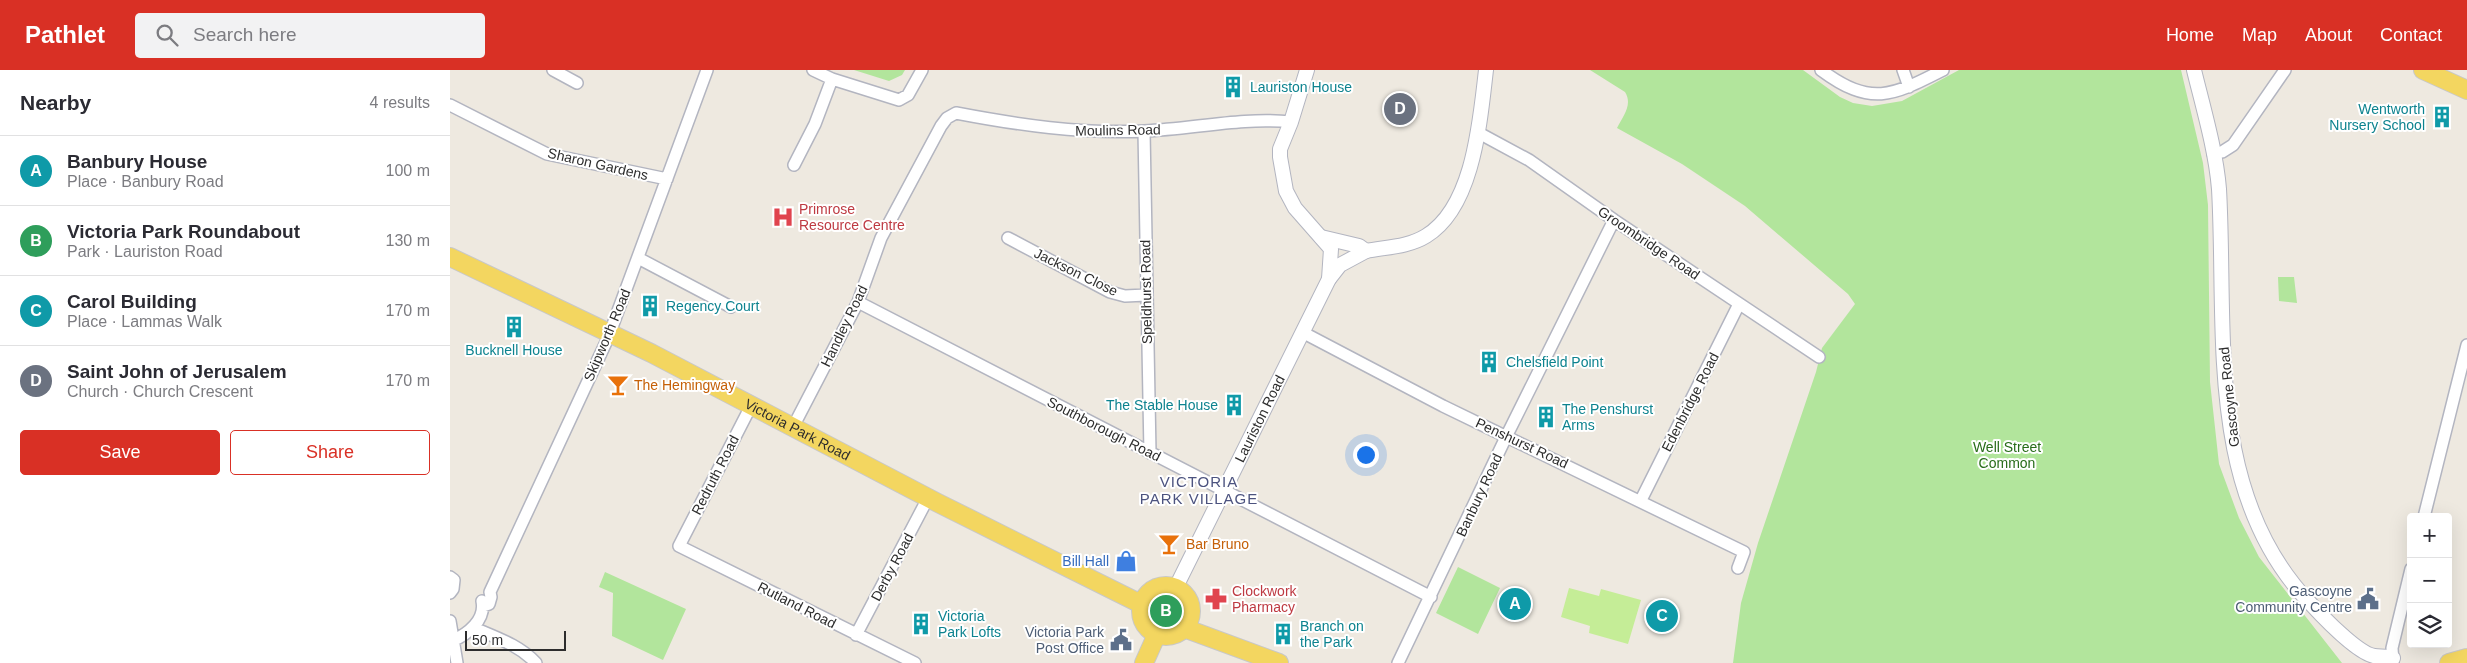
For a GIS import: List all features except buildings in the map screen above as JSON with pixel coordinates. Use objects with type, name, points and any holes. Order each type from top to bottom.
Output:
[{"type":"main road","points":[[2423,70],[2467,90]]},
{"type":"main road","name":"Victoria Park Road","points":[[450,257],[752,404],[928,498],[1141,604]]},
{"type":"main road","points":[[1157,587],[1176,588],[1189,600],[1191,608],[1190,617],[1184,628],[1168,636],[1157,634],[1143,622],[1141,604],[1145,597],[1157,587]]},
{"type":"main road","points":[[1184,628],[1279,663]]},
{"type":"main road","points":[[1144,663],[1157,634]]},
{"type":"main road","points":[[2449,663],[2467,658]]},
{"type":"street","points":[[553,70],[571,77]]},
{"type":"street","name":"Skipworth Road","points":[[474,628],[483,606],[488,604],[491,597],[490,592],[610,334],[707,70]]},
{"type":"street","points":[[813,70],[832,79],[899,100],[908,95],[922,70]]},
{"type":"street","name":"Lauriston Road","points":[[1307,70],[1291,122],[1280,149],[1286,191],[1295,208],[1331,249],[1329,279]]},
{"type":"street","points":[[1321,238],[1359,246],[1366,251],[1400,246],[1432,231],[1447,215],[1466,182],[1477,132],[1486,70]]},
{"type":"street","points":[[1821,70],[1859,93],[1880,94],[1909,87],[1943,70]]},
{"type":"street","points":[[1903,70],[1909,87]]},
{"type":"street","name":"Gascoyne Road","points":[[2194,70],[2213,154],[2218,186],[2224,367],[2230,428],[2240,478],[2251,512],[2274,559],[2304,597],[2326,620],[2367,652],[2393,660]]},
{"type":"street","points":[[2213,154],[2222,152],[2233,144],[2285,70]]},
{"type":"street","points":[[794,165],[815,124],[832,79]]},
{"type":"street","name":"Sharon Gardens","points":[[450,105],[547,154],[667,179]]},
{"type":"street","name":"Moulins Road","points":[[947,118],[956,113],[1010,123],[1078,132],[1144,131],[1274,120],[1291,122]]},
{"type":"street","name":"Handley Road","points":[[793,427],[858,302],[881,238],[947,118]]},
{"type":"street","name":"Speldhurst Road","points":[[1144,131],[1150,454]]},
{"type":"street","name":"Groombridge Road","points":[[1477,132],[1529,160],[1614,220],[1819,358]]},
{"type":"street","name":"Banbury Road","points":[[1398,663],[1507,435],[1614,220]]},
{"type":"street","name":"Jackson Close","points":[[1008,238],[1110,292],[1125,296],[1146,295]]},
{"type":"street","name":"Lauriston Road","points":[[1176,588],[1329,279],[1340,265],[1366,251]]},
{"type":"street","points":[[638,258],[731,307]]},
{"type":"street","name":"Southborough Road","points":[[858,302],[1431,597]]},
{"type":"street","name":"Edenbridge Road","points":[[1640,500],[1739,304]]},
{"type":"street","name":"Penshurst Road","points":[[1302,332],[1443,406],[1507,435],[1744,552],[1738,568]]},
{"type":"street","points":[[2425,513],[2467,345]]},
{"type":"street","name":"Redruth Road","points":[[679,546],[752,404]]},
{"type":"street","name":"Derby Road","points":[[856,635],[928,498]]},
{"type":"street","name":"Rutland Road","points":[[679,546],[915,663]]},
{"type":"street","points":[[450,577],[454,580],[453,589],[450,593]]},
{"type":"street","points":[[2393,660],[2394,636],[2407,585]]},
{"type":"street","points":[[450,621],[457,663]]},
{"type":"street","points":[[452,641],[474,628],[506,641],[527,654],[536,663]]},
{"type":"green space","points":[[854,70],[905,70],[902,75],[889,81]]},
{"type":"green space","name":"Well Street Common","points":[[1590,70],[1803,70],[1840,97],[1853,103],[1872,106],[1902,101],[1959,70],[2181,70],[2203,163],[2208,205],[2210,382],[2219,464],[2239,518],[2259,557],[2342,663],[1733,663],[1741,603],[1758,543],[1816,372],[1822,348],[1855,304],[1848,294],[1745,206],[1682,164],[1617,128],[1628,106],[1625,92]]},
{"type":"green space","points":[[2278,277],[2294,277],[2297,303],[2279,301]]},
{"type":"green space","points":[[1458,567],[1500,588],[1478,634],[1436,613]]},
{"type":"green space","points":[[605,572],[686,609],[663,660],[612,636],[613,593],[599,587]]},
{"type":"green space","points":[[1569,588],[1599,596],[1601,589],[1641,600],[1628,644],[1589,633],[1590,626],[1561,617]]},
{"type":"green space","points":[[1166,595],[1178,599],[1182,611],[1178,623],[1166,627],[1154,623],[1150,611],[1154,599]]},
{"type":"place","name":"Lauriston House","points":[[1233,87]]},
{"type":"place","name":"Saint John of Jerusalem","points":[[1400,109]]},
{"type":"place","name":"Wentworth Nursery School","points":[[2442,117]]},
{"type":"place","name":"Primrose Resource Centre","points":[[783,217]]},
{"type":"place","name":"Regency Court","points":[[650,306]]},
{"type":"place","name":"Bucknell House","points":[[514,327]]},
{"type":"place","name":"Chelsfield Point","points":[[1489,362]]},
{"type":"place","name":"The Hemingway","points":[[618,385]]},
{"type":"place","name":"The Stable House","points":[[1234,405]]},
{"type":"place","name":"The Penshurst Arms","points":[[1546,417]]},
{"type":"place","name":"Bar Bruno","points":[[1169,544]]},
{"type":"place","name":"Bill Hall","points":[[1126,561]]},
{"type":"place","name":"Clockwork Pharmacy","points":[[1216,599]]},
{"type":"place","name":"Gascoyne Community Centre","points":[[2368,599]]},
{"type":"place","name":"Banbury House","points":[[1515,604]]},
{"type":"place","name":"Victoria Park Roundabout","points":[[1166,611]]},
{"type":"place","name":"Carol Building","points":[[1662,616]]},
{"type":"place","name":"Victoria Park Lofts","points":[[921,624]]},
{"type":"place","name":"Branch on the Park","points":[[1283,634]]},
{"type":"place","name":"Victoria Park Post Office","points":[[1121,640]]},
{"type":"district","name":"VICTORIA PARK VILLAGE","points":[[1199,490]]}]
